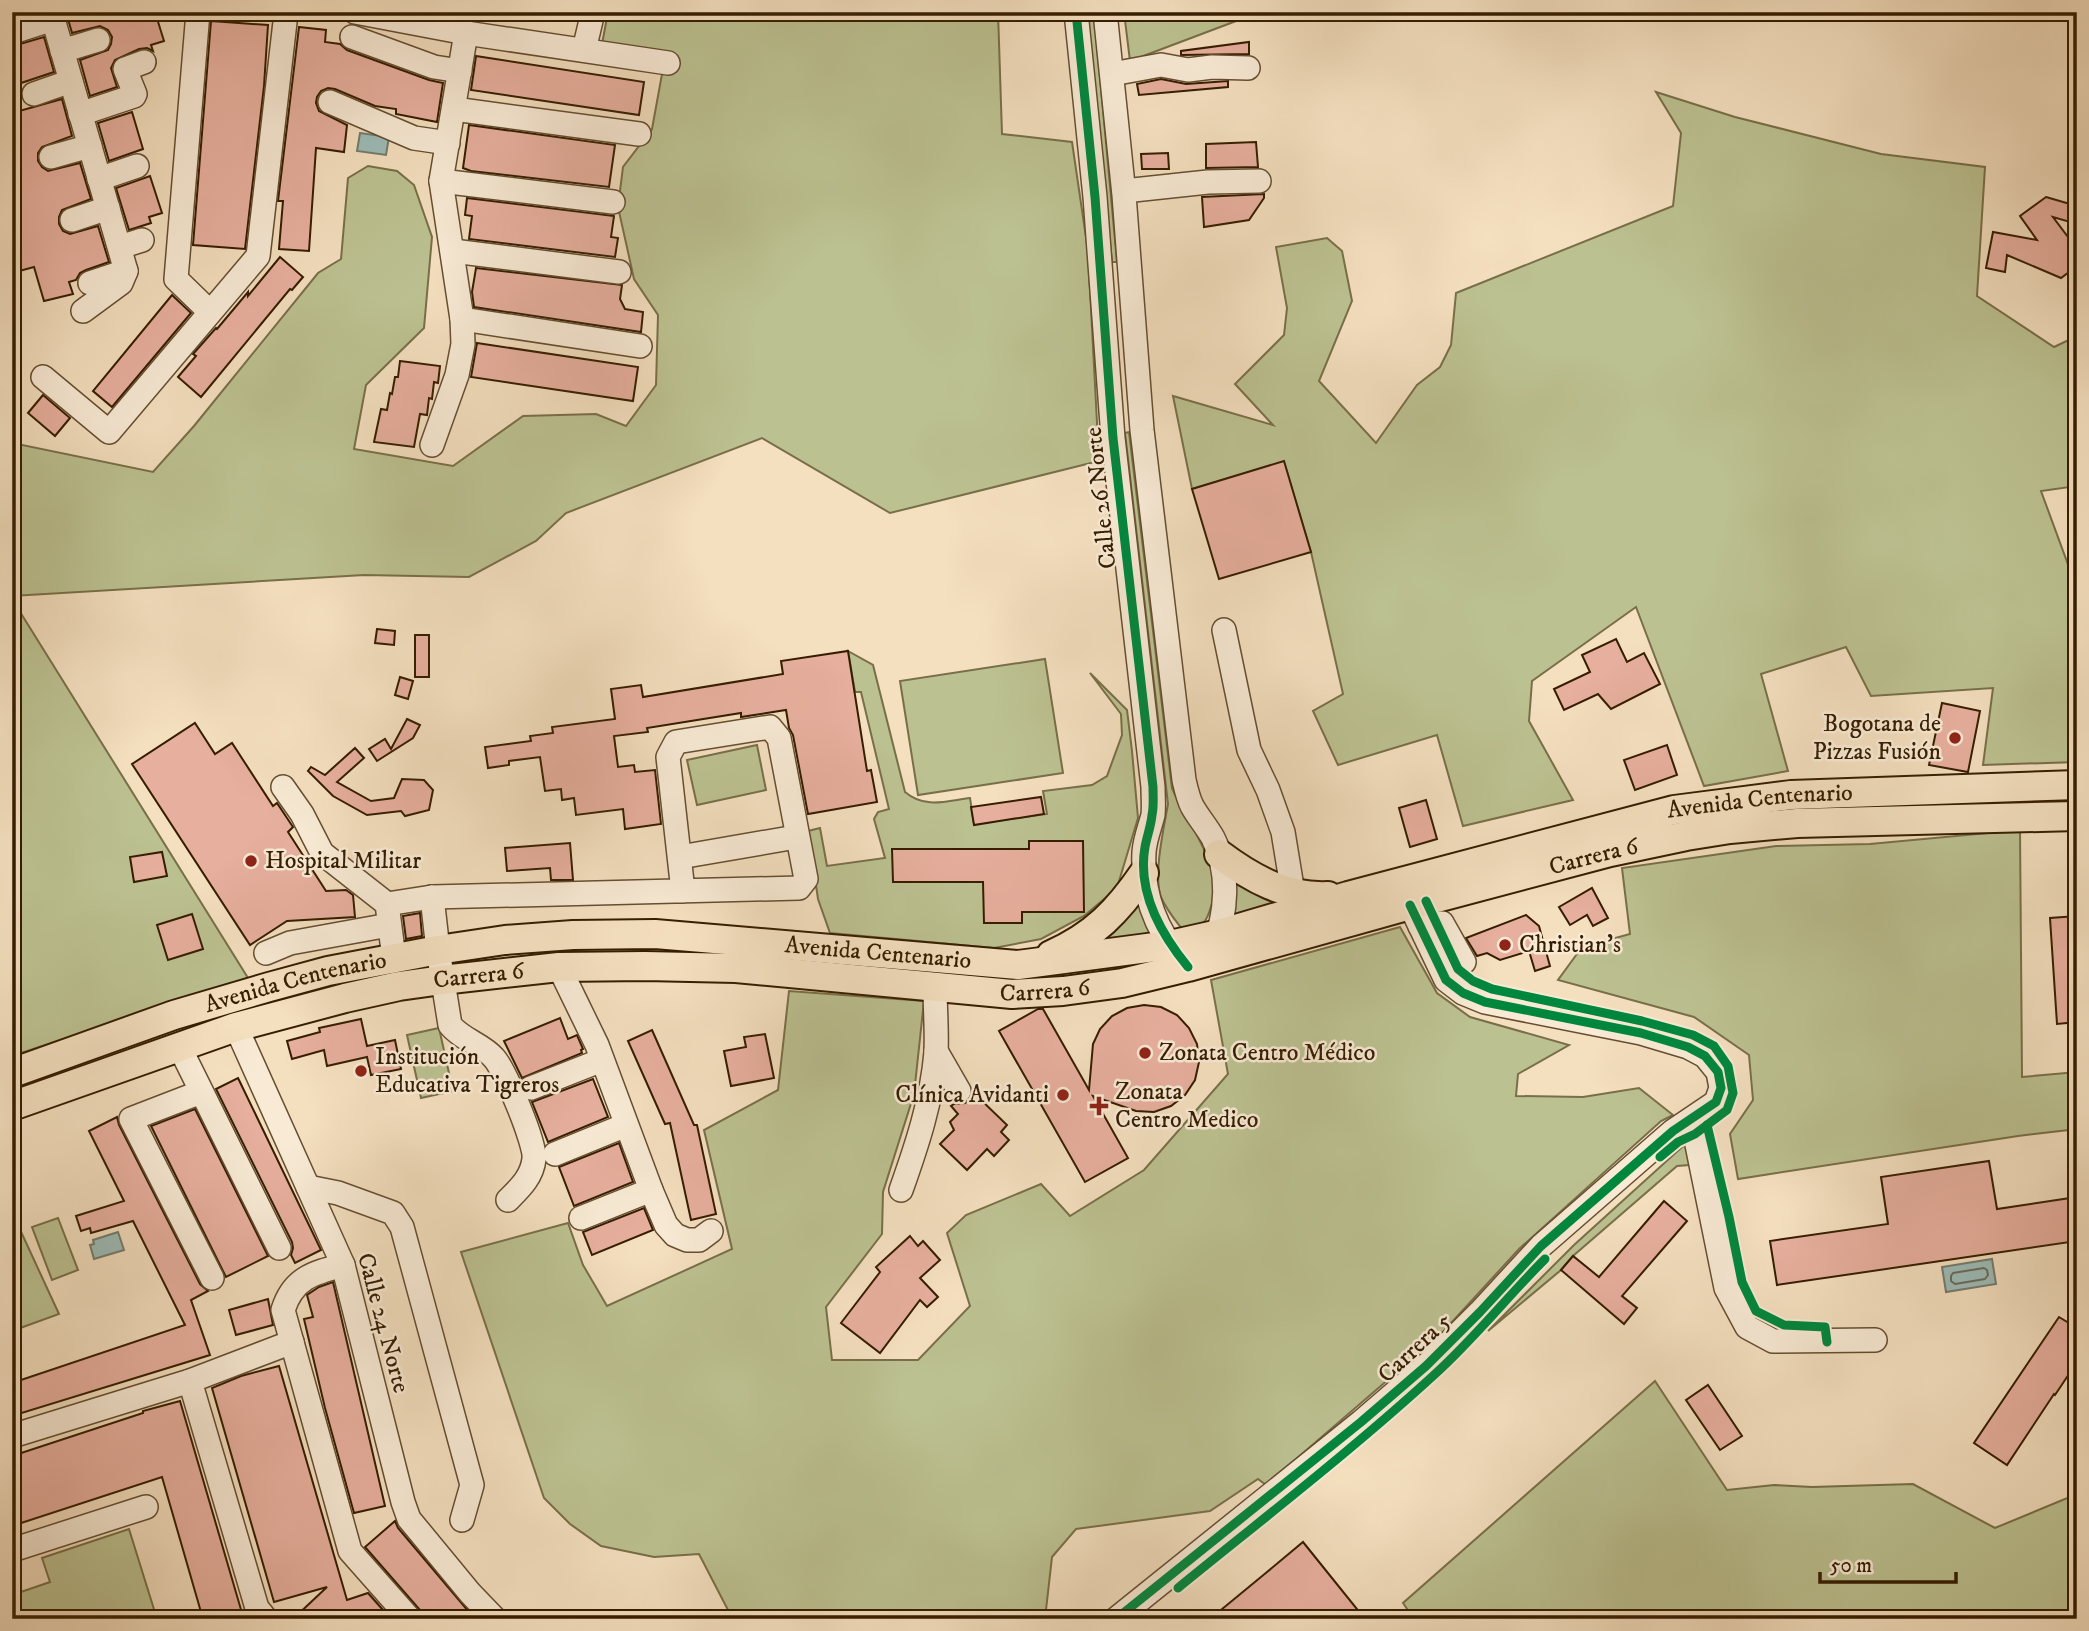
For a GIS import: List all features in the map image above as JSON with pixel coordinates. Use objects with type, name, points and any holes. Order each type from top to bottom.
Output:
[{"type":"main road","name":"Avenida Centenario","points":[[12,1073],[174,1015],[328,971],[505,940],[655,934],[1018,965],[1170,945],[1219,934],[1348,895],[1674,810],[1791,795],[2077,785]]},
{"type":"main road","name":"Carrera 6","points":[[12,1105],[236,1027],[399,986],[559,967],[645,966],[736,968],[1012,994],[1063,991],[1122,983],[1415,916],[1610,852],[1730,829],[1797,823],[2077,816]]},
{"type":"main road","points":[[1219,854],[1266,885],[1321,897],[1348,895]]},
{"type":"main road","points":[[1018,965],[1056,953],[1091,933],[1111,916],[1144,873]]},
{"type":"street","points":[[198,12],[176,279],[210,312]]},
{"type":"street","points":[[355,12],[466,33],[668,62]]},
{"type":"street","points":[[583,50],[593,12]]},
{"type":"street","name":"Calle 26 Norte","points":[[1076,12],[1095,197],[1113,438],[1153,787],[1153,812],[1144,849],[1144,873],[1148,898],[1170,945],[1198,964],[1219,934],[1224,908],[1224,880],[1213,838],[1191,804],[1184,780],[1142,430],[1124,193],[1105,12]]},
{"type":"street","points":[[16,31],[52,16],[126,271],[121,283],[83,311]]},
{"type":"street","points":[[43,377],[109,432],[258,256],[285,22]]},
{"type":"street","points":[[432,445],[457,375],[463,344],[453,251],[441,181],[466,33]]},
{"type":"street","points":[[352,37],[434,67],[460,71]]},
{"type":"street","points":[[62,51],[98,40]]},
{"type":"street","points":[[80,114],[134,96],[125,69],[144,62]]},
{"type":"street","points":[[1112,74],[1161,65],[1188,70],[1248,68]]},
{"type":"street","points":[[34,94],[71,80]]},
{"type":"street","points":[[330,102],[414,138],[448,143]]},
{"type":"street","points":[[454,109],[639,134]]},
{"type":"street","points":[[51,157],[90,146]]},
{"type":"street","points":[[99,179],[137,166]]},
{"type":"street","points":[[441,181],[613,202]]},
{"type":"street","points":[[1124,193],[1208,182],[1259,181]]},
{"type":"street","points":[[72,220],[108,208]]},
{"type":"street","points":[[120,247],[142,240]]},
{"type":"street","points":[[453,251],[619,272]]},
{"type":"street","points":[[90,283],[126,271]]},
{"type":"street","points":[[462,319],[640,346]]},
{"type":"street","points":[[1224,630],[1250,750],[1283,832],[1293,893]]},
{"type":"street","points":[[266,953],[289,943],[388,914],[432,897],[683,891],[799,888],[806,879],[779,738],[769,727],[676,742],[668,757],[683,891]]},
{"type":"street","points":[[283,787],[302,814],[323,853],[388,914],[394,958]]},
{"type":"street","points":[[680,857],[796,837]]},
{"type":"street","points":[[432,897],[450,1025],[494,1058],[503,1072],[533,1145],[534,1159],[528,1178],[508,1200]]},
{"type":"street","points":[[1415,916],[1442,923],[1464,962]]},
{"type":"street","name":"Carrera 5","points":[[1116,1619],[1426,1366],[1541,1246],[1673,1131],[1692,1120],[1719,1095],[1718,1072],[1705,1056],[1688,1047],[1641,1033],[1485,1002],[1463,993],[1446,980],[1415,916]]},
{"type":"street","points":[[559,967],[602,1060],[650,1190],[666,1225],[687,1240],[699,1240],[711,1231]]},
{"type":"street","points":[[901,1190],[918,1143],[929,1101],[936,1051],[935,986]]},
{"type":"street","name":"Calle 24 Norte","points":[[236,1027],[343,1265],[409,1520],[495,1619]]},
{"type":"street","points":[[178,1046],[279,1248]]},
{"type":"street","points":[[936,1051],[959,1091]]},
{"type":"street","points":[[531,1088],[602,1060]]},
{"type":"street","points":[[201,1092],[131,1119],[212,1278]]},
{"type":"street","points":[[1692,1120],[1726,1288],[1747,1327],[1773,1341],[1875,1340]]},
{"type":"street","points":[[555,1154],[626,1125]]},
{"type":"street","points":[[308,1187],[338,1193],[393,1213],[402,1227],[472,1485],[462,1520]]},
{"type":"street","points":[[581,1218],[650,1190]]},
{"type":"street","points":[[343,1265],[298,1282],[288,1295],[284,1310],[350,1551],[410,1619]]},
{"type":"street","points":[[12,1436],[190,1381],[292,1342]]},
{"type":"street","points":[[190,1381],[257,1608],[266,1619]]},
{"type":"street","points":[[12,1550],[146,1507]]},
{"type":"green space","points":[[608,12],[998,12],[1002,134],[1072,142],[1088,251],[1099,461],[890,513],[762,438],[566,513],[536,541],[469,577],[364,575],[12,596],[12,430],[17,444],[153,472],[194,426],[318,273],[341,259],[348,178],[368,166],[397,171],[414,185],[432,237],[424,328],[366,385],[354,449],[453,466],[523,416],[596,414],[626,426],[656,385],[658,315],[634,279],[618,207],[623,167],[652,129],[662,74],[671,57],[602,44]]},
{"type":"green space","points":[[1086,12],[1094,12],[1117,262],[1112,262]]},
{"type":"green space","points":[[1124,12],[1260,12],[1130,61]]},
{"type":"green space","points":[[1656,92],[1735,117],[1881,154],[1985,167],[1977,296],[2054,347],[2077,336],[2077,486],[2041,491],[2077,589],[2077,762],[1983,765],[1993,688],[1871,696],[1846,647],[1761,674],[1788,771],[1704,786],[1636,607],[1532,681],[1529,721],[1573,800],[1463,826],[1437,735],[1338,765],[1313,711],[1343,694],[1311,552],[1284,462],[1192,489],[1173,396],[1273,425],[1235,384],[1284,335],[1287,308],[1276,247],[1327,238],[1342,251],[1352,301],[1319,381],[1376,443],[1417,385],[1440,367],[1451,345],[1456,293],[1673,206],[1681,133]]},
{"type":"green space","points":[[1129,432],[1172,788],[1208,858],[1214,888],[1205,921],[1182,929],[1165,906],[1159,888],[1160,851],[1168,804],[1125,433]]},
{"type":"green space","points":[[12,599],[248,978],[12,1056]]},
{"type":"green space","points":[[848,651],[873,665],[905,792],[920,801],[928,802],[970,798],[974,824],[1047,814],[1043,791],[1092,785],[1107,776],[1122,735],[1121,714],[1090,673],[1127,710],[1138,818],[1117,888],[1084,916],[1041,939],[994,948],[830,933],[818,899],[808,831],[820,828],[827,866],[885,858],[874,819],[878,812],[889,809],[861,692],[855,692]]},
{"type":"green space","points":[[1045,659],[1063,773],[918,795],[900,681]]},
{"type":"green space","points":[[757,745],[766,790],[697,805],[687,760]]},
{"type":"green space","points":[[2020,830],[2022,1077],[2077,1072],[2077,1129],[1738,1179],[1730,1134],[1753,1100],[1749,1055],[1694,1017],[1558,980],[1582,947],[1630,934],[1622,868],[1776,846],[1870,844]]},
{"type":"green space","points":[[1233,878],[1280,902],[1231,917]]},
{"type":"green space","points":[[1140,898],[1158,936],[1082,951]]},
{"type":"green space","points":[[1400,927],[1437,993],[1470,1017],[1569,1045],[1518,1074],[1516,1096],[1583,1097],[1639,1088],[1673,1115],[1661,1121],[1519,1249],[1441,1334],[1266,1485],[1258,1479],[1210,1511],[1076,1529],[1052,1557],[1046,1610],[1042,1619],[723,1619],[728,1610],[699,1554],[654,1557],[601,1546],[570,1524],[544,1498],[461,1252],[568,1223],[583,1265],[607,1306],[732,1249],[704,1130],[778,1090],[789,991],[924,1001],[914,1094],[883,1192],[882,1234],[826,1307],[832,1360],[918,1360],[970,1306],[947,1233],[966,1215],[1041,1184],[1070,1216],[1144,1170],[1228,1074],[1211,980]]},
{"type":"green space","points":[[439,1028],[453,1091],[421,1098],[407,1035]]},
{"type":"green space","points":[[1688,1144],[1689,1165],[1677,1166],[1488,1331],[1574,1245]]},
{"type":"green space","points":[[58,1218],[78,1270],[52,1280],[32,1227]]},
{"type":"green space","points":[[12,1221],[17,1223],[59,1314],[12,1331]]},
{"type":"green space","points":[[1655,1381],[1727,1490],[1774,1485],[1812,1487],[1913,1484],[1995,1528],[2077,1494],[2077,1619],[1414,1619],[1403,1603]]},
{"type":"green space","points":[[129,1529],[157,1619],[12,1619],[12,1595],[50,1582],[42,1558]]},
{"type":"water","points":[[360,133],[389,137],[386,155],[357,151]]},
{"type":"water","points":[[118,1232],[124,1250],[94,1259],[90,1245],[94,1244],[93,1240]]},
{"type":"water","points":[[1992,1259],[1996,1284],[1946,1292],[1942,1267]]},
{"type":"building","points":[[66,12],[155,12],[164,41],[151,45],[153,51],[147,48],[139,49],[115,60],[111,68],[117,87],[90,96],[80,60],[108,50],[112,37],[108,30],[100,26],[72,33]]},
{"type":"building","points":[[211,21],[268,25],[264,86],[245,249],[193,245]]},
{"type":"building","points":[[299,27],[326,30],[325,42],[340,44],[347,50],[443,83],[437,122],[396,114],[396,109],[375,106],[335,89],[321,91],[316,103],[319,111],[347,125],[344,152],[316,148],[309,251],[279,249],[283,201],[278,201]]},
{"type":"building","points":[[44,37],[54,72],[12,86],[12,44]]},
{"type":"building","points":[[1249,42],[1249,54],[1181,55],[1181,51]]},
{"type":"building","points":[[476,56],[644,82],[639,115],[471,90]]},
{"type":"building","points":[[1161,79],[1186,84],[1228,81],[1228,87],[1139,95],[1137,84]]},
{"type":"building","points":[[62,99],[72,136],[42,147],[38,153],[38,161],[48,171],[80,163],[91,199],[62,210],[59,224],[63,231],[70,234],[98,226],[109,262],[80,273],[76,280],[69,282],[73,294],[44,301],[34,267],[12,273],[12,113]]},
{"type":"building","points":[[132,112],[143,149],[109,161],[98,123]]},
{"type":"building","points":[[469,125],[615,145],[609,187],[463,168]]},
{"type":"building","points":[[1256,142],[1258,167],[1206,168],[1206,144]]},
{"type":"building","points":[[1168,153],[1169,169],[1142,169],[1141,154]]},
{"type":"building","points":[[150,176],[162,213],[149,217],[151,223],[129,230],[116,188]]},
{"type":"building","points":[[1264,194],[1249,220],[1204,227],[1202,197]]},
{"type":"building","points":[[2046,197],[2077,206],[2077,224],[2053,217],[2077,249],[2077,266],[2061,278],[2007,255],[2005,272],[1986,268],[1993,232],[2037,240],[2020,216]]},
{"type":"building","points":[[467,198],[614,216],[611,237],[618,238],[615,257],[469,239],[472,216],[465,215]]},
{"type":"building","points":[[280,257],[303,277],[290,289],[201,397],[178,377],[196,356],[193,354],[248,292],[248,296]]},
{"type":"building","points":[[476,268],[622,285],[620,299],[625,309],[643,312],[641,332],[474,307],[472,292]]},
{"type":"building","points":[[172,295],[191,313],[112,407],[93,391]]},
{"type":"building","points":[[477,343],[638,367],[633,401],[471,377]]},
{"type":"building","points":[[400,361],[440,366],[438,383],[434,382],[432,399],[429,398],[427,415],[420,414],[414,447],[374,442],[381,409],[387,410],[395,377],[398,377]]},
{"type":"building","points":[[43,395],[70,418],[55,436],[28,413]]},
{"type":"building","points":[[1284,461],[1311,552],[1219,579],[1192,489]]},
{"type":"building","points":[[377,629],[395,631],[394,645],[375,643]]},
{"type":"building","points":[[415,635],[429,635],[429,677],[415,677]]},
{"type":"building","points":[[1616,639],[1627,662],[1644,653],[1660,684],[1611,709],[1598,694],[1564,710],[1554,689],[1590,672],[1582,655]]},
{"type":"building","points":[[848,651],[867,771],[871,770],[877,802],[808,814],[786,710],[741,717],[741,713],[647,728],[648,732],[614,736],[618,767],[634,765],[635,772],[655,770],[661,824],[625,829],[623,809],[576,815],[574,798],[562,800],[561,789],[545,791],[540,757],[509,761],[509,765],[488,768],[485,747],[531,741],[530,736],[553,733],[552,727],[615,719],[611,689],[641,685],[643,697],[783,674],[781,661]]},
{"type":"building","points":[[400,677],[413,681],[408,699],[395,695]]},
{"type":"building","name":"Bogotana de Pizzas Fusión","points":[[1942,703],[1980,711],[1968,772],[1929,765]]},
{"type":"building","points":[[407,719],[420,725],[413,738],[377,761],[369,749],[385,739],[391,749]]},
{"type":"building","name":"Hospital Militar","points":[[195,723],[215,754],[232,743],[273,806],[277,803],[293,827],[288,832],[326,891],[346,890],[353,895],[355,917],[287,921],[250,945],[132,764]]},
{"type":"building","points":[[1667,745],[1677,775],[1635,790],[1624,760]]},
{"type":"building","points":[[355,748],[364,758],[337,782],[371,801],[394,798],[402,779],[424,780],[433,790],[429,810],[405,816],[401,811],[367,815],[333,796],[308,771],[311,767],[325,775]]},
{"type":"building","points":[[1041,797],[1044,814],[974,825],[971,807]]},
{"type":"building","points":[[1426,800],[1437,839],[1410,847],[1399,808]]},
{"type":"building","points":[[1029,841],[1083,841],[1084,912],[1022,912],[1022,923],[984,923],[983,882],[893,882],[892,849],[1029,849]]},
{"type":"building","points":[[570,843],[573,880],[551,880],[550,868],[507,871],[505,848]]},
{"type":"building","points":[[162,852],[167,876],[134,882],[130,857]]},
{"type":"building","points":[[1592,888],[1608,918],[1593,926],[1587,915],[1570,925],[1559,907]]},
{"type":"building","points":[[420,913],[422,936],[406,939],[403,916]]},
{"type":"building","points":[[192,914],[203,949],[168,960],[157,925]]},
{"type":"building","name":"Christian's","points":[[1526,915],[1539,926],[1550,966],[1535,971],[1529,951],[1500,960],[1487,953],[1477,956],[1466,938]]},
{"type":"building","points":[[2077,916],[2077,1022],[2057,1024],[2050,918]]},
{"type":"building","points":[[1144,1005],[1161,1007],[1177,1015],[1189,1028],[1197,1044],[1199,1062],[1195,1080],[1185,1095],[1171,1106],[1154,1112],[1136,1111],[1093,1096],[1128,1158],[1085,1182],[999,1031],[1038,1009],[1043,1009],[1089,1090],[1093,1044],[1100,1029],[1112,1016],[1127,1008]]},
{"type":"building","points":[[560,1018],[568,1039],[577,1035],[582,1053],[522,1078],[504,1041]]},
{"type":"building","points":[[361,1019],[367,1046],[395,1040],[401,1069],[371,1075],[367,1057],[327,1066],[324,1050],[292,1059],[287,1041],[320,1032],[319,1028]]},
{"type":"building","points":[[652,1030],[694,1125],[697,1125],[716,1214],[691,1220],[670,1123],[665,1124],[628,1041]]},
{"type":"building","points":[[765,1034],[774,1078],[731,1086],[724,1051],[746,1047],[744,1037]]},
{"type":"building","points":[[238,1078],[321,1250],[295,1263],[291,1255],[292,1242],[216,1089]]},
{"type":"building","points":[[593,1079],[608,1117],[548,1142],[532,1102]]},
{"type":"building","points":[[979,1098],[1007,1125],[1001,1132],[1009,1140],[994,1156],[987,1149],[967,1170],[940,1144],[954,1130],[950,1122],[958,1114],[951,1106],[970,1099],[974,1103]]},
{"type":"building","points":[[195,1109],[268,1256],[226,1277],[151,1126]]},
{"type":"building","points":[[117,1117],[200,1284],[208,1291],[191,1300],[210,1355],[12,1416],[12,1383],[185,1325],[133,1221],[91,1233],[90,1228],[81,1231],[76,1216],[124,1201],[89,1131]]},
{"type":"building","points":[[619,1143],[633,1182],[574,1206],[559,1167]]},
{"type":"building","points":[[1989,1161],[1997,1209],[2077,1197],[2077,1241],[1777,1285],[1770,1241],[1888,1224],[1881,1177]]},
{"type":"building","points":[[1664,1201],[1687,1221],[1622,1296],[1637,1308],[1624,1324],[1561,1270],[1573,1256],[1599,1277]]},
{"type":"building","points":[[644,1208],[653,1230],[592,1255],[583,1232]]},
{"type":"building","points":[[910,1236],[918,1246],[923,1241],[940,1260],[920,1278],[938,1297],[927,1307],[920,1300],[880,1353],[841,1323],[880,1272],[876,1267]]},
{"type":"building","points":[[333,1282],[385,1506],[354,1513],[304,1319],[313,1317],[307,1295]]},
{"type":"building","points":[[268,1299],[273,1325],[236,1335],[229,1310]]},
{"type":"building","points":[[2059,1317],[2077,1328],[2077,1362],[2007,1465],[1974,1443]]},
{"type":"building","points":[[279,1366],[347,1600],[368,1593],[391,1619],[293,1619],[327,1587],[274,1602],[212,1388],[241,1376]]},
{"type":"building","points":[[1708,1385],[1742,1436],[1720,1450],[1686,1400]]},
{"type":"building","points":[[180,1401],[242,1613],[223,1619],[203,1619],[162,1477],[12,1526],[12,1456]]},
{"type":"building","points":[[395,1521],[398,1528],[475,1619],[424,1619],[420,1610],[365,1547]]},
{"type":"building","points":[[1303,1542],[1365,1619],[1210,1619],[1267,1572]]},
{"type":"cycle path","points":[[1076,12],[1095,197],[1113,438],[1153,787],[1153,812],[1143,864],[1144,880],[1160,926],[1188,967]]},
{"type":"cycle path","points":[[1426,901],[1458,969],[1473,981],[1492,989],[1642,1021],[1693,1035],[1714,1046],[1728,1066],[1733,1093],[1727,1110],[1660,1157]]},
{"type":"cycle path","points":[[1116,1619],[1361,1422],[1426,1366],[1541,1246],[1673,1131],[1716,1102],[1721,1088],[1718,1072],[1705,1056],[1688,1047],[1641,1033],[1485,1002],[1463,993],[1446,980],[1410,905]]},
{"type":"cycle path","points":[[1707,1125],[1742,1282],[1756,1311],[1784,1325],[1825,1327],[1827,1342]]},
{"type":"cycle path","points":[[1178,1588],[1403,1403],[1463,1347],[1545,1259]]},
{"type":"place","name":"Bogotana de Pizzas Fusión","points":[[1955,738]]},
{"type":"place","name":"Hospital Militar","points":[[251,861]]},
{"type":"place","name":"Christian's","points":[[1505,945]]},
{"type":"place","name":"Zonata Centro Médico","points":[[1145,1053]]},
{"type":"place","name":"Institución Educativa Tigreros","points":[[361,1071]]},
{"type":"place","name":"Clínica Avidanti","points":[[1063,1095]]},
{"type":"place","name":"Zonata Centro Medico","points":[[1099,1106]]}]
